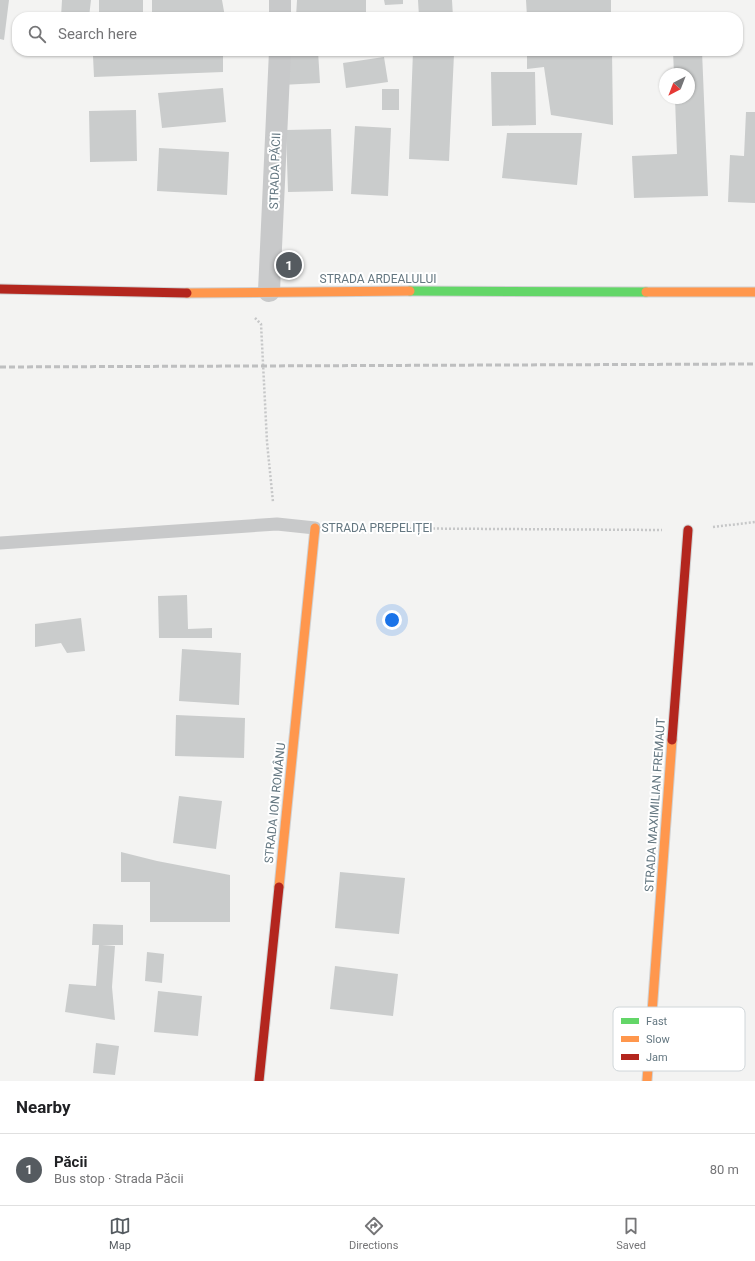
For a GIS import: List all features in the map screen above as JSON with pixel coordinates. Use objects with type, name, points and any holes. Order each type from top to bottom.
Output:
[{"type":"street","points":[[280,0],[280,12]]},
{"type":"street","name":"STRADA PĂCII","points":[[270,291],[280,56]]},
{"type":"street","name":"STRADA ARDEALULUI","points":[[0,289],[208,293],[270,291],[755,292]]},
{"type":"street","name":"STRADA ION ROMÂNU","points":[[259,1081],[315,528]]},
{"type":"street","name":"STRADA MAXIMILIAN FREMAUT","points":[[653,1007],[688,530]]},
{"type":"street","name":"STRADA MAXIMILIAN FREMAUT","points":[[647,1081],[648,1071]]},
{"type":"lane","name":"STRADA PREPELIȚEI","points":[[0,543],[277,524],[315,528]]},
{"type":"path","points":[[262,332],[267,442],[277,524]]},
{"type":"path","name":"STRADA PREPELIȚEI","points":[[315,528],[688,530],[755,522]]},
{"type":"building","points":[[0,0],[9,0],[4,40],[0,39]]},
{"type":"building","points":[[62,0],[91,0],[90,12],[61,12]]},
{"type":"building","points":[[99,0],[143,0],[143,12],[99,12]]},
{"type":"building","points":[[152,0],[222,0],[224,12],[152,12]]},
{"type":"building","points":[[297,0],[366,0],[366,12],[296,12]]},
{"type":"building","points":[[384,0],[403,0],[403,4],[385,5]]},
{"type":"building","points":[[418,0],[452,0],[453,12],[419,12]]},
{"type":"building","points":[[526,0],[611,0],[611,12],[527,12]]},
{"type":"building","points":[[93,56],[223,56],[223,72],[94,77]]},
{"type":"building","points":[[284,56],[318,56],[320,83],[281,85]]},
{"type":"building","points":[[413,56],[454,56],[449,161],[409,159]]},
{"type":"building","points":[[527,56],[612,56],[613,125],[551,115],[544,67],[527,69]]},
{"type":"building","points":[[673,56],[702,56],[708,196],[634,198],[632,156],[677,154],[675,104],[695,104],[695,68],[674,68]]},
{"type":"building","points":[[384,57],[388,82],[346,88],[343,63]]},
{"type":"building","points":[[491,72],[535,72],[536,125],[492,126]]},
{"type":"building","points":[[223,88],[226,122],[162,128],[158,93]]},
{"type":"building","points":[[382,89],[399,89],[399,110],[382,110]]},
{"type":"building","points":[[136,110],[137,161],[90,162],[89,111]]},
{"type":"building","points":[[746,112],[755,112],[755,203],[728,202],[730,155],[744,156]]},
{"type":"building","points":[[355,126],[391,128],[388,196],[351,194]]},
{"type":"building","points":[[331,129],[333,191],[288,192],[286,130]]},
{"type":"building","points":[[507,133],[582,133],[577,185],[502,178]]},
{"type":"building","points":[[159,148],[229,152],[227,195],[157,191]]},
{"type":"building","points":[[187,595],[188,629],[212,628],[212,638],[159,638],[158,596]]},
{"type":"building","points":[[81,618],[85,651],[67,653],[61,643],[35,647],[35,624]]},
{"type":"building","points":[[182,649],[241,653],[239,705],[179,701]]},
{"type":"building","points":[[176,715],[245,718],[244,758],[175,756]]},
{"type":"building","points":[[179,796],[222,801],[216,849],[173,843]]},
{"type":"building","points":[[121,852],[157,861],[230,875],[230,922],[150,922],[150,882],[121,882]]},
{"type":"building","points":[[340,872],[405,878],[399,934],[335,928]]},
{"type":"building","points":[[93,924],[123,925],[123,945],[102,945],[115,946],[112,987],[115,1020],[65,1012],[69,984],[96,986],[99,945],[92,945]]},
{"type":"building","points":[[147,952],[164,954],[162,983],[145,981]]},
{"type":"building","points":[[335,966],[398,974],[393,1016],[330,1009]]},
{"type":"building","points":[[158,991],[202,996],[198,1036],[154,1032]]},
{"type":"building","points":[[96,1043],[119,1046],[115,1075],[93,1073]]},
{"type":"railway","points":[[0,367],[755,364]]},
{"type":"traffic: fast","points":[[410,291],[646,292]]},
{"type":"traffic: slow","points":[[187,293],[410,291]]},
{"type":"traffic: slow","points":[[646,292],[755,292]]},
{"type":"traffic: slow","points":[[279,887],[315,528]]},
{"type":"traffic: slow","points":[[652,1007],[672,740]]},
{"type":"traffic: slow","points":[[647,1081],[648,1071]]},
{"type":"traffic: jam","points":[[0,289],[187,293]]},
{"type":"traffic: jam","points":[[672,740],[688,530]]},
{"type":"traffic: jam","points":[[259,1081],[279,887]]},
{"type":"place","name":"Păcii","points":[[289,265]]}]
